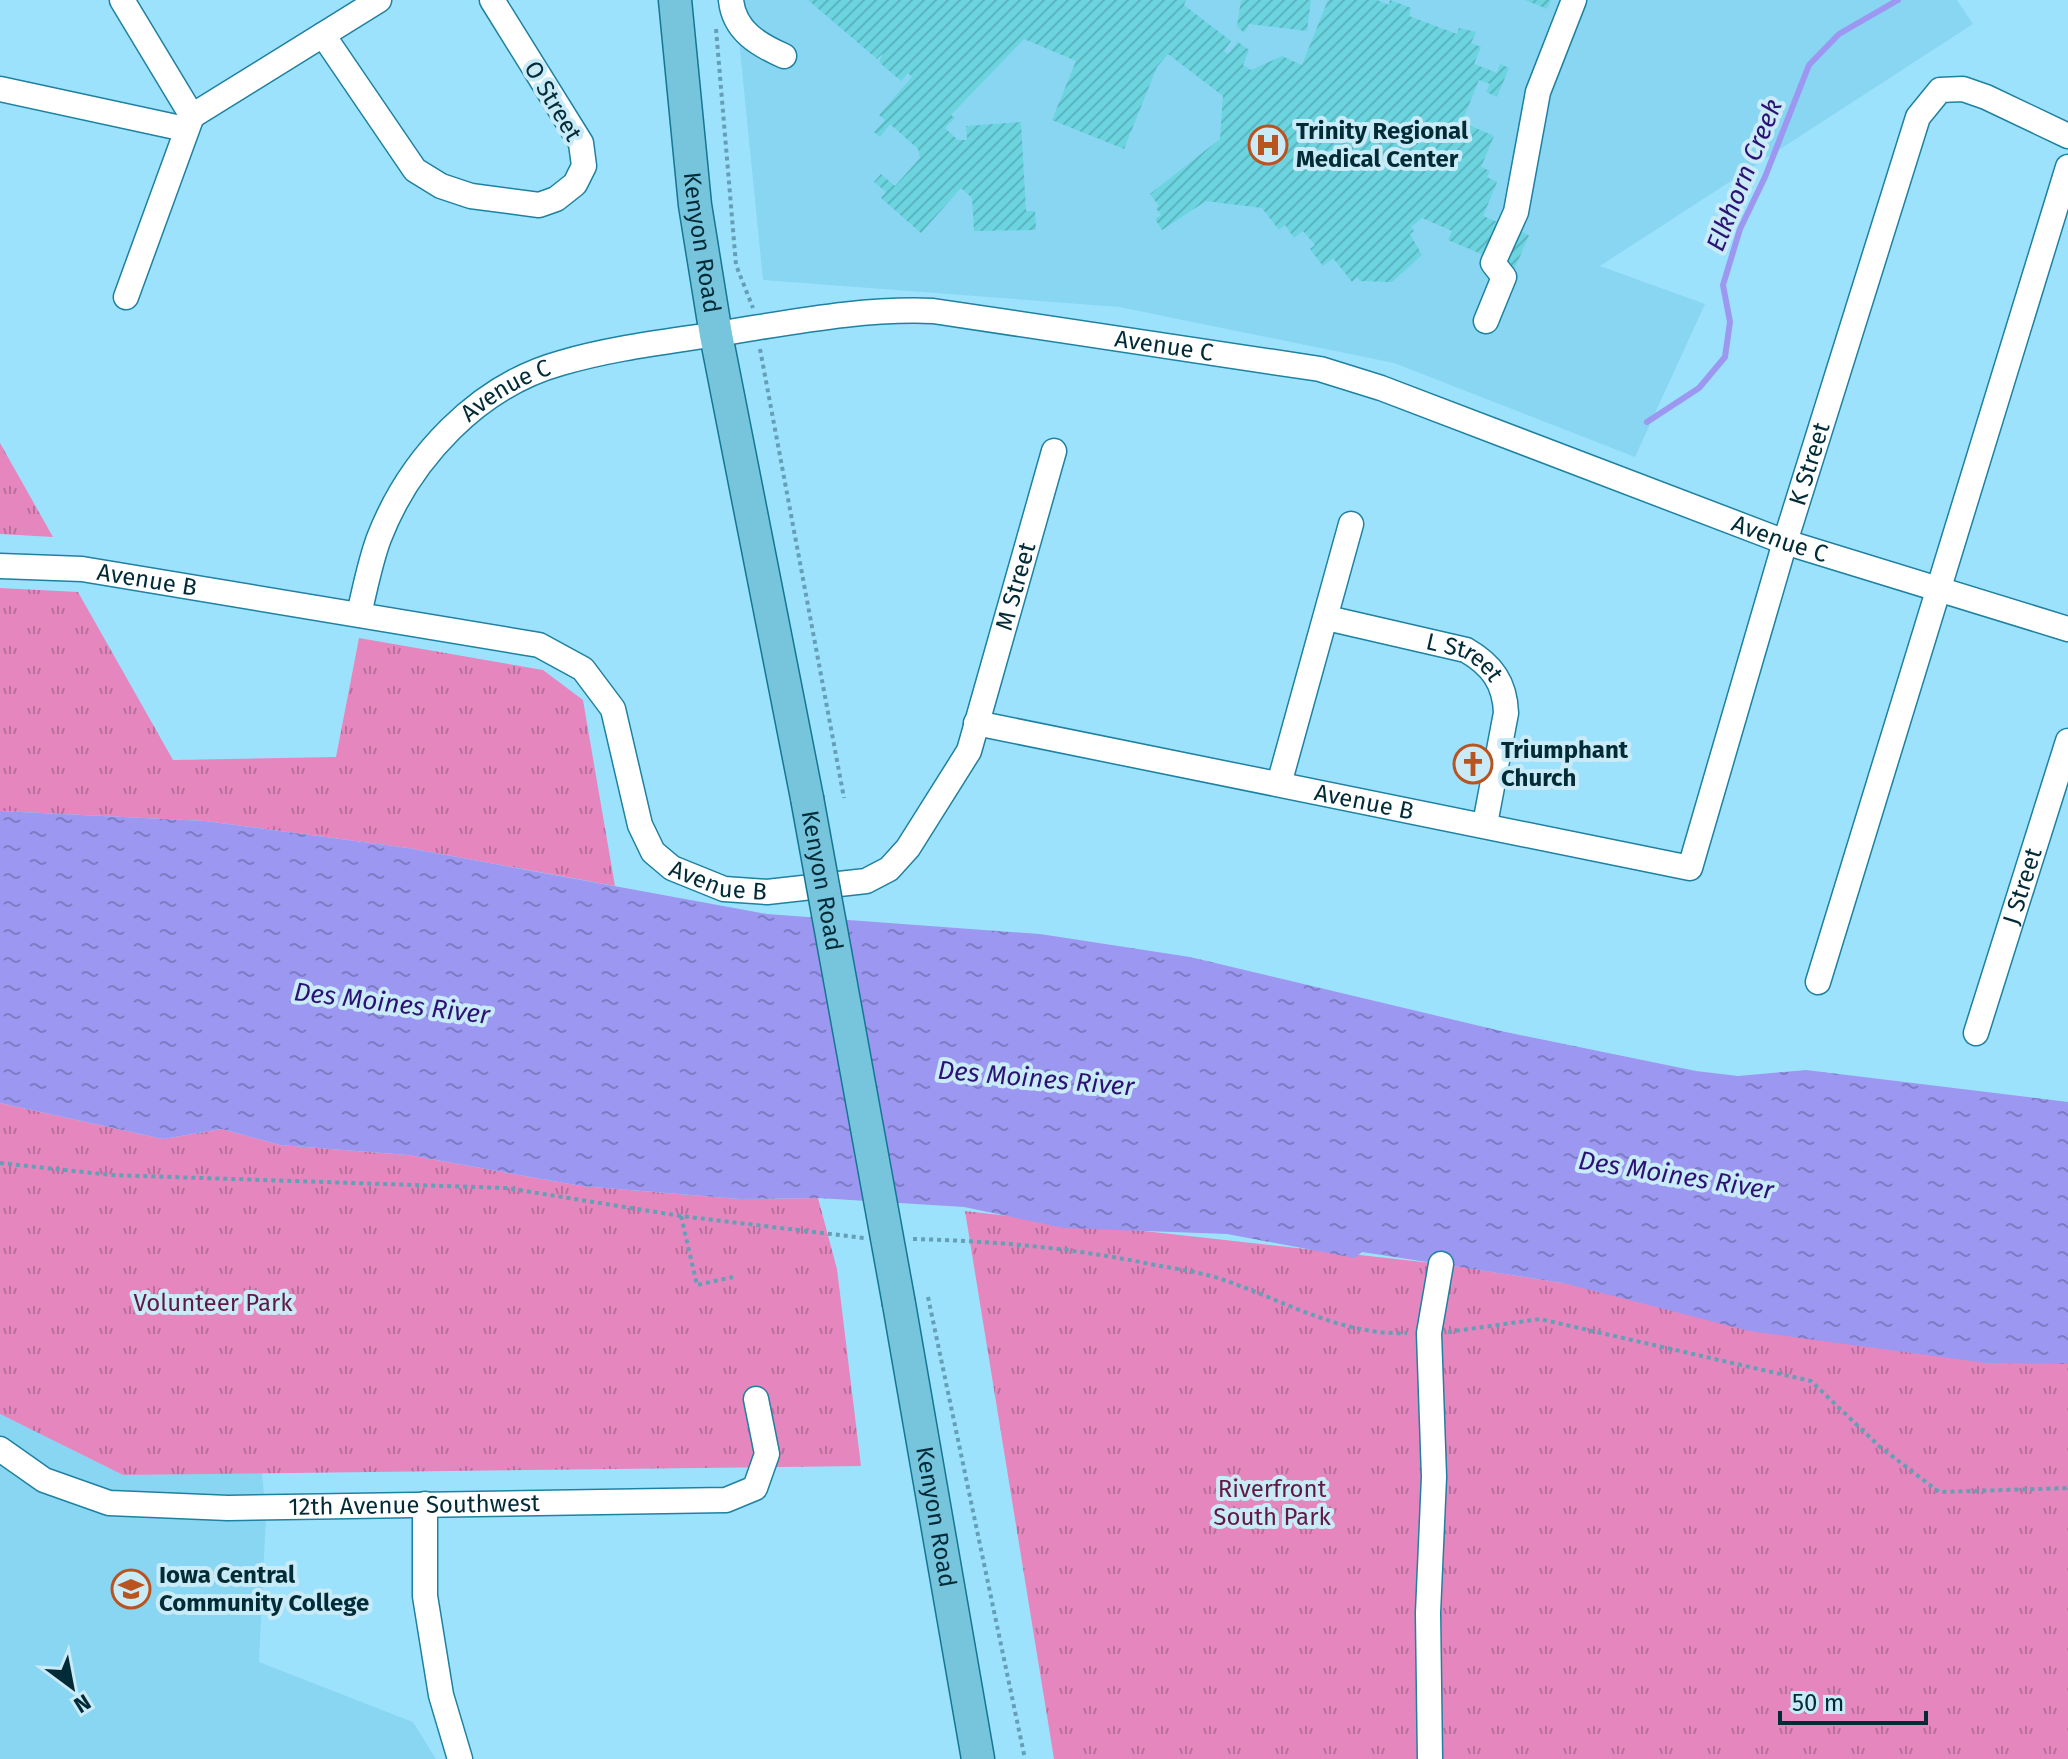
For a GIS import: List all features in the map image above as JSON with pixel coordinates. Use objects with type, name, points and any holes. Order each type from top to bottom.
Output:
[{"type":"main road","name":"Kenyon Road","points":[[675,0],[695,205],[716,335],[807,798],[913,1301],[978,1759]]},
{"type":"street","points":[[122,0],[189,122]]},
{"type":"street","points":[[126,297],[189,122],[379,0]]},
{"type":"street","name":"O Street","points":[[323,35],[415,170],[441,186],[471,196],[539,205],[556,199],[575,184],[584,166],[581,143],[492,0]]},
{"type":"street","points":[[1486,321],[1504,277],[1493,263],[1516,212],[1538,92],[1574,0]]},
{"type":"street","points":[[723,8],[754,43],[784,56]]},
{"type":"street","points":[[0,89],[189,122]]},
{"type":"street","name":"K Street","points":[[1485,824],[1690,868],[1785,542],[1918,117],[1940,90],[1963,89],[2068,136]]},
{"type":"street","points":[[1818,982],[2068,167]]},
{"type":"street","name":"Avenue C","points":[[359,614],[379,539],[413,475],[439,441],[473,408],[514,381],[560,363],[637,346],[888,309],[933,311],[1320,369],[1395,393],[1785,542],[2068,629]]},
{"type":"street","name":"M Street","points":[[976,723],[1054,451]]},
{"type":"street","points":[[1279,784],[1351,524]]},
{"type":"street","name":"Avenue B","points":[[0,566],[82,569],[539,645],[583,669],[613,709],[640,825],[653,852],[672,868],[724,889],[767,892],[866,881],[889,869],[918,835],[951,784],[969,751],[976,723],[1485,824]]},
{"type":"street","name":"L Street","points":[[1327,618],[1466,650],[1486,661],[1505,695],[1506,713],[1485,824]]},
{"type":"street","name":"J Street","points":[[1976,1033],[2068,741]]},
{"type":"street","points":[[1430,1759],[1428,1613],[1434,1477],[1429,1333],[1441,1264]]},
{"type":"street","name":"12th Avenue Southwest","points":[[0,1449],[44,1480],[109,1503],[228,1508],[726,1500],[755,1488],[767,1454],[756,1399]]},
{"type":"street","points":[[425,1504],[425,1596],[441,1695],[460,1759]]},
{"type":"path","points":[[723,8],[736,265],[752,304],[757,328],[844,798]]},
{"type":"path","points":[[0,1163],[111,1175],[506,1188],[681,1216],[874,1238]]},
{"type":"path","points":[[681,1216],[697,1285],[733,1277]]},
{"type":"path","points":[[906,1239],[985,1240],[1086,1250],[1220,1279],[1331,1321],[1400,1334],[1540,1319],[1811,1381],[1879,1446],[1939,1492],[2068,1488]]},
{"type":"path","points":[[913,1301],[1025,1759]]},
{"type":"shaded area","name":"Trinity Regional Medical Center","points":[[735,0],[1957,0],[1973,24],[1600,266],[1705,304],[1635,457],[1394,363],[1119,307],[763,280]]},
{"type":"shaded area","name":"Iowa Central Community College","points":[[0,1414],[123,1475],[262,1473],[266,1517],[259,1662],[413,1722],[436,1759],[0,1759]]},
{"type":"green space","points":[[0,443],[53,537],[0,534]]},
{"type":"green space","points":[[0,588],[78,592],[173,760],[336,757],[359,638],[543,670],[583,700],[615,886],[408,848],[205,821],[0,811]]},
{"type":"green space","name":"Volunteer Park","points":[[0,1103],[163,1139],[222,1129],[280,1145],[408,1155],[581,1186],[740,1199],[818,1198],[837,1269],[861,1466],[123,1475],[0,1414]]},
{"type":"green space","name":"Riverfront South Park","points":[[965,1211],[1441,1264],[1563,1283],[2068,1338],[2068,1759],[1054,1759]]},
{"type":"water","name":"Des Moines River","points":[[0,811],[205,821],[408,848],[767,914],[1040,934],[1190,957],[1501,1031],[1696,1071],[1738,1076],[1806,1070],[2068,1102],[2068,1364],[1986,1363],[1749,1331],[1563,1283],[1362,1252],[1355,1258],[1227,1234],[1064,1228],[964,1207],[818,1198],[740,1199],[581,1186],[408,1155],[280,1145],[222,1129],[163,1139],[0,1103]]},
{"type":"building","points":[[808,0],[1186,0],[1184,5],[1231,41],[1224,51],[1228,54],[1238,42],[1249,50],[1243,65],[1251,70],[1282,56],[1302,65],[1328,0],[1377,0],[1389,5],[1390,0],[1411,8],[1409,16],[1457,34],[1459,28],[1476,32],[1471,43],[1481,47],[1474,64],[1497,73],[1500,64],[1509,68],[1497,97],[1486,92],[1490,84],[1479,80],[1462,122],[1494,136],[1481,167],[1490,171],[1487,177],[1497,182],[1483,216],[1529,235],[1515,268],[1448,240],[1452,231],[1422,218],[1411,227],[1414,231],[1410,234],[1422,255],[1392,282],[1360,281],[1357,277],[1352,282],[1333,258],[1323,266],[1310,249],[1315,245],[1303,231],[1294,238],[1285,225],[1279,230],[1262,208],[1206,201],[1162,230],[1155,219],[1161,215],[1156,208],[1159,206],[1150,194],[1220,139],[1223,96],[1168,54],[1157,67],[1124,149],[1052,120],[1076,61],[1024,39],[951,115],[955,118],[945,128],[958,140],[967,140],[966,126],[1021,122],[1026,211],[1035,211],[1036,230],[974,231],[972,198],[961,188],[921,233],[881,198],[886,192],[874,182],[881,174],[895,186],[920,158],[918,149],[890,124],[880,137],[874,132],[885,120],[879,115],[912,77],[908,73],[901,81],[879,62],[883,53],[877,59]]},
{"type":"building","points":[[1241,0],[1311,0],[1307,31],[1249,24],[1244,33],[1237,26]]},
{"type":"building","points":[[1525,0],[1551,0],[1547,9]]},
{"type":"waterway","name":"Elkhorn Creek","points":[[1647,422],[1699,388],[1725,357],[1730,322],[1723,285],[1740,229],[1765,177],[1809,65],[1839,34],[1898,0]]},
{"type":"place","name":"Trinity Regional Medical Center","points":[[1268,145]]},
{"type":"place","name":"Triumphant Church","points":[[1473,764]]},
{"type":"place","name":"Iowa Central Community College","points":[[131,1589]]}]
